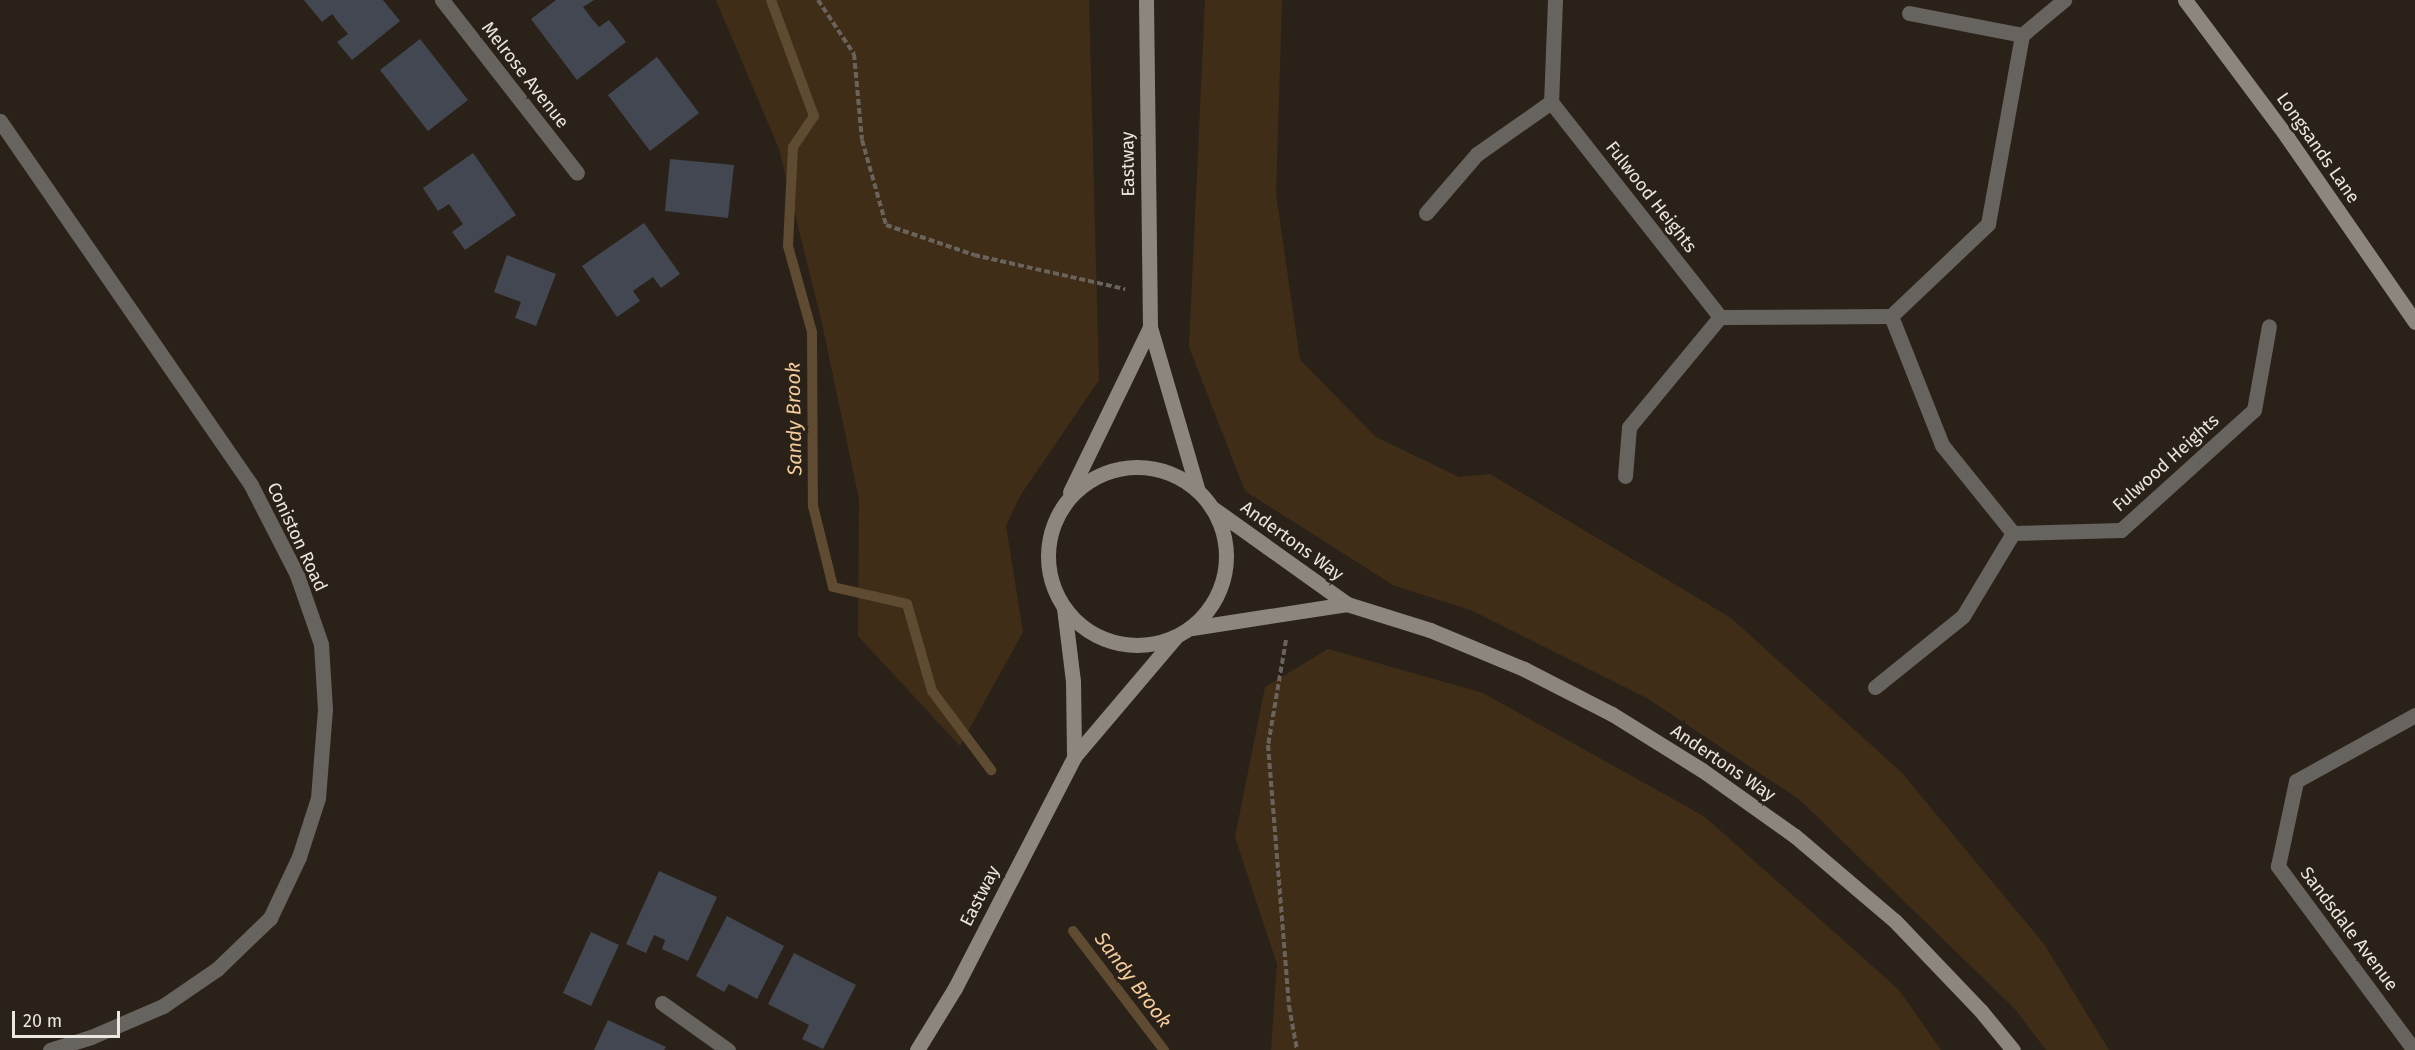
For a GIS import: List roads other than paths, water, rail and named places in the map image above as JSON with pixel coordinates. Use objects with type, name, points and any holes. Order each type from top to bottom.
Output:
[{"type":"main road","name":"Eastway","points":[[1146,0],[1150,327],[1197,488]]},
{"type":"main road","name":"Longsands Lane","points":[[2185,0],[2287,137],[2415,322]]},
{"type":"main road","name":"Eastway","points":[[1066,499],[1150,327]]},
{"type":"main road","points":[[1134,466],[1172,472],[1197,488],[1214,508],[1224,533],[1227,559],[1222,585],[1210,609],[1192,627],[1175,638],[1145,646],[1114,643],[1086,630],[1064,608],[1051,582],[1047,554],[1052,524],[1066,499],[1088,480],[1115,468],[1134,466]]},
{"type":"main road","name":"Andertons Way","points":[[1214,508],[1347,604],[1430,630],[1524,669],[1612,714],[1702,770],[1796,836],[1895,921],[1981,1011],[2013,1050]]},
{"type":"main road","name":"Andertons Way","points":[[1192,627],[1347,604]]},
{"type":"main road","name":"Eastway","points":[[1064,608],[1073,681],[1074,757]]},
{"type":"main road","name":"Eastway","points":[[917,1050],[955,988],[1074,757],[1175,638]]},
{"type":"street","name":"Melrose Avenue","points":[[442,0],[577,173]]},
{"type":"street","points":[[1426,213],[1477,154],[1551,102],[1555,0]]},
{"type":"street","points":[[1625,476],[1629,427],[1720,317],[1891,316],[1988,224],[2022,35],[2064,0]]},
{"type":"street","points":[[1909,13],[2022,35]]},
{"type":"street","name":"Fulwood Heights","points":[[1551,102],[1720,317]]},
{"type":"street","name":"Coniston Road","points":[[0,121],[250,485],[297,575],[321,644],[325,709],[318,798],[299,857],[270,918],[218,969],[163,1006],[92,1037],[50,1050]]},
{"type":"street","points":[[1875,687],[1963,615],[2013,533],[1942,445],[1891,316]]},
{"type":"street","name":"Fulwood Heights","points":[[2013,533],[2121,530],[2254,410],[2269,326]]},
{"type":"street","name":"Sandsdale Avenue","points":[[2414,1050],[2278,866],[2296,781],[2415,715]]},
{"type":"street","points":[[662,1003],[728,1050]]},
{"type":"waterway","name":"Sandy Brook","points":[[771,0],[814,116],[793,147],[788,246],[812,332],[813,506],[833,587],[907,604],[932,691],[991,770]]},
{"type":"waterway","name":"Sandy Brook","points":[[1073,931],[1164,1050]]}]
